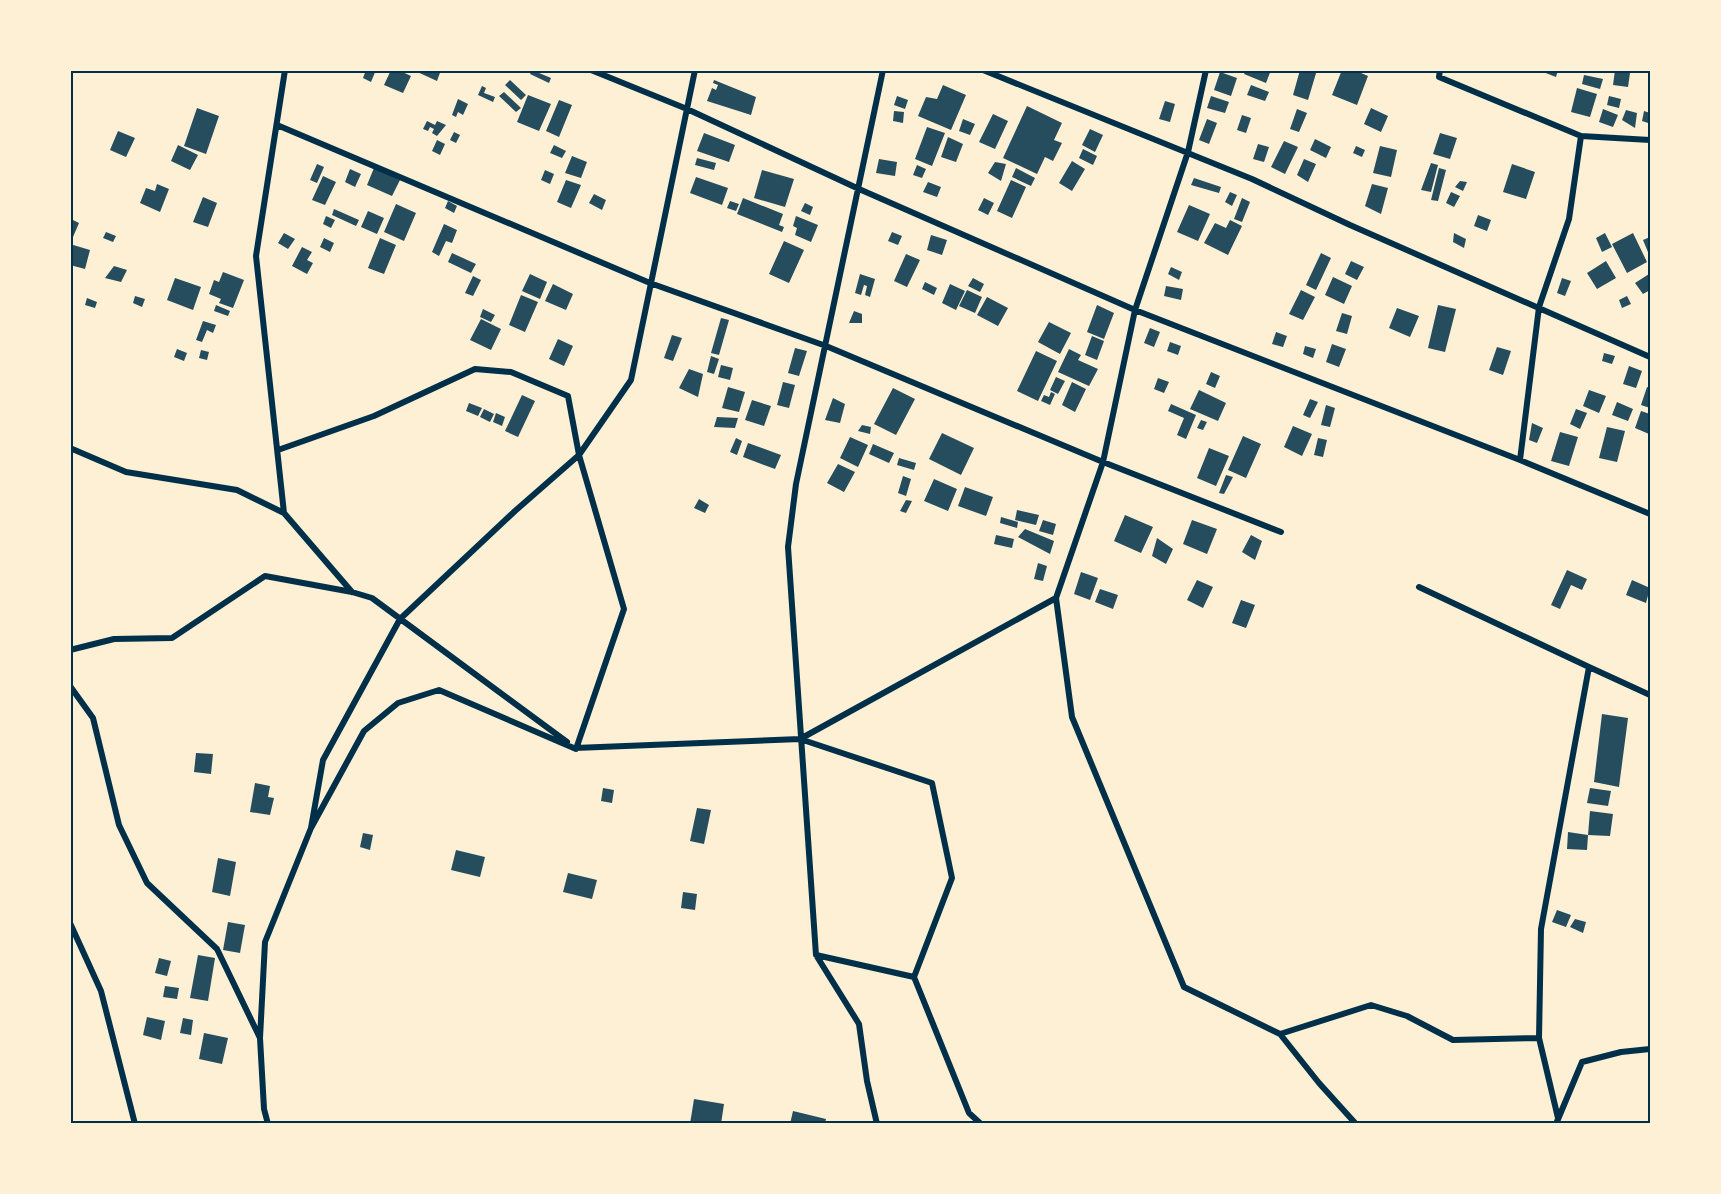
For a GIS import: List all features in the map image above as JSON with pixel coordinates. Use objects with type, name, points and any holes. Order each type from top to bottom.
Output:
[{"type":"street","points":[[284,513],[256,256],[285,70]]},
{"type":"street","points":[[591,70],[687,109],[859,189],[1136,310],[1520,460],[1650,514]]},
{"type":"street","points":[[311,828],[323,760],[400,619],[579,454],[631,380],[694,70]]},
{"type":"street","points":[[877,1124],[867,1081],[860,1024],[816,955],[788,547],[796,484],[883,70]]},
{"type":"street","points":[[982,70],[1252,179],[1350,225],[1650,357]]},
{"type":"street","points":[[1206,70],[1188,152],[1136,310],[1103,462],[1056,598],[1072,717],[1184,987],[1280,1034],[1319,1083],[1356,1124]]},
{"type":"street","points":[[1440,70],[1439,77],[1581,136],[1650,140]]},
{"type":"street","points":[[278,125],[650,284],[826,346],[1103,462],[1281,532]]},
{"type":"street","points":[[1520,460],[1539,307],[1569,219],[1581,136]]},
{"type":"street","points":[[278,450],[374,416],[475,369],[511,372],[568,396],[579,454],[624,609],[576,749]]},
{"type":"street","points":[[70,448],[126,472],[237,490],[284,513],[352,592]]},
{"type":"street","points":[[70,650],[114,639],[172,638],[265,576],[352,592],[372,598],[576,749]]},
{"type":"street","points":[[1419,587],[1650,695]]},
{"type":"street","points":[[800,739],[1056,598]]},
{"type":"street","points":[[1557,1120],[1539,1038],[1541,929],[1589,667]]},
{"type":"street","points":[[70,686],[93,718],[118,825],[147,883],[217,949],[260,1038]]},
{"type":"street","points":[[268,1124],[264,1109],[260,1038],[265,942],[311,828],[364,731],[398,703],[438,690],[576,749],[800,739],[932,783],[952,878],[914,977],[969,1113],[981,1124]]},
{"type":"street","points":[[70,923],[101,991],[135,1124]]},
{"type":"street","points":[[816,955],[914,977]]},
{"type":"street","points":[[1280,1034],[1371,1005],[1407,1016],[1453,1040],[1539,1038]]},
{"type":"street","points":[[1557,1120],[1582,1062],[1621,1052],[1650,1049]]},
{"type":"building","points":[[366,70],[376,70],[371,82],[363,78]]},
{"type":"building","points":[[391,70],[398,70],[411,76],[403,93],[384,85]]},
{"type":"building","points":[[413,70],[441,70],[437,81]]},
{"type":"building","points":[[532,70],[551,78],[549,83],[530,74]]},
{"type":"building","points":[[1246,70],[1271,70],[1266,83],[1244,74]]},
{"type":"building","points":[[1300,70],[1317,70],[1308,100],[1293,95]]},
{"type":"building","points":[[1342,70],[1354,70],[1368,76],[1357,105],[1332,95]]},
{"type":"building","points":[[1538,70],[1558,70],[1556,77]]},
{"type":"building","points":[[1615,70],[1630,73],[1628,87],[1613,85]]},
{"type":"building","points":[[1220,72],[1237,78],[1231,96],[1214,90]]},
{"type":"building","points":[[1584,75],[1603,79],[1600,89],[1582,84]]},
{"type":"building","points":[[510,80],[526,95],[521,100],[505,85]]},
{"type":"building","points":[[714,80],[756,97],[751,115],[707,101],[712,88],[716,90],[718,85],[713,83]]},
{"type":"building","points":[[943,85],[966,95],[951,130],[918,116],[926,97],[937,99]]},
{"type":"building","points":[[1251,85],[1269,92],[1265,101],[1247,95]]},
{"type":"building","points":[[482,86],[486,88],[484,93],[495,97],[493,102],[478,95]]},
{"type":"building","points":[[1577,88],[1597,94],[1590,117],[1571,112]]},
{"type":"building","points":[[504,92],[521,108],[516,112],[499,96]]},
{"type":"building","points":[[528,95],[551,104],[539,131],[517,122]]},
{"type":"building","points":[[897,96],[908,100],[905,109],[894,105]]},
{"type":"building","points":[[1211,96],[1229,102],[1225,113],[1207,108]]},
{"type":"building","points":[[1609,96],[1621,99],[1619,108],[1607,105]]},
{"type":"building","points":[[458,99],[468,104],[463,115],[458,112],[456,117],[452,115]]},
{"type":"building","points":[[559,100],[572,105],[559,137],[546,131]]},
{"type":"building","points":[[1165,101],[1175,104],[1170,122],[1159,119]]},
{"type":"building","points":[[1027,106],[1062,123],[1054,140],[1062,143],[1053,161],[1045,157],[1037,174],[1003,158]]},
{"type":"building","points":[[197,108],[219,116],[206,154],[184,146]]},
{"type":"building","points":[[1371,108],[1388,116],[1381,132],[1364,124]]},
{"type":"building","points":[[1297,109],[1307,113],[1299,132],[1290,129]]},
{"type":"building","points":[[1603,109],[1618,115],[1613,127],[1599,122]]},
{"type":"building","points":[[1626,110],[1637,113],[1635,128],[1622,120]]},
{"type":"building","points":[[894,111],[904,112],[903,123],[893,121]]},
{"type":"building","points":[[1644,111],[1650,113],[1648,123],[1642,121]]},
{"type":"building","points":[[993,114],[1008,121],[995,149],[979,142]]},
{"type":"building","points":[[1242,115],[1251,118],[1246,133],[1237,130]]},
{"type":"building","points":[[963,119],[975,124],[970,135],[959,131]]},
{"type":"building","points":[[1207,119],[1217,123],[1209,144],[1199,140]]},
{"type":"building","points":[[427,121],[435,125],[437,121],[446,125],[437,136],[432,133],[434,129],[430,127],[428,131],[423,129]]},
{"type":"building","points":[[927,127],[945,133],[932,166],[915,159]]},
{"type":"building","points":[[1090,129],[1103,135],[1095,152],[1082,145]]},
{"type":"building","points":[[118,131],[135,138],[126,157],[110,150]]},
{"type":"building","points":[[454,132],[460,135],[456,143],[450,140]]},
{"type":"building","points":[[704,133],[735,145],[729,162],[697,151]]},
{"type":"building","points":[[1440,133],[1457,138],[1450,159],[1433,154]]},
{"type":"building","points":[[948,137],[963,144],[956,162],[941,157]]},
{"type":"building","points":[[1315,139],[1331,147],[1326,158],[1310,150]]},
{"type":"building","points":[[437,140],[445,144],[440,155],[432,151]]},
{"type":"building","points":[[1284,141],[1298,147],[1285,174],[1271,167]]},
{"type":"building","points":[[1258,144],[1269,147],[1264,162],[1253,159]]},
{"type":"building","points":[[178,145],[198,155],[190,170],[171,161]]},
{"type":"building","points":[[554,145],[566,151],[562,158],[550,153]]},
{"type":"building","points":[[1356,146],[1365,150],[1362,157],[1353,153]]},
{"type":"building","points":[[1380,146],[1397,150],[1391,177],[1373,173]]},
{"type":"building","points":[[1083,149],[1097,156],[1093,165],[1079,158]]},
{"type":"building","points":[[572,156],[587,162],[581,178],[565,173]]},
{"type":"building","points":[[697,158],[716,163],[714,170],[695,165]]},
{"type":"building","points":[[879,159],[897,162],[895,176],[876,173]]},
{"type":"building","points":[[1304,159],[1316,164],[1308,182],[1297,175]]},
{"type":"building","points":[[1072,161],[1085,169],[1072,191],[1059,183]]},
{"type":"building","points":[[995,162],[1006,164],[1001,181],[988,173]]},
{"type":"building","points":[[1431,163],[1438,165],[1431,192],[1421,190]]},
{"type":"building","points":[[317,164],[324,167],[317,183],[310,180]]},
{"type":"building","points":[[1512,164],[1535,172],[1526,199],[1503,192]]},
{"type":"building","points":[[917,165],[926,169],[922,178],[913,175]]},
{"type":"building","points":[[374,168],[400,180],[392,196],[367,185]]},
{"type":"building","points":[[1016,168],[1035,178],[1031,186],[1012,177]]},
{"type":"building","points":[[1439,168],[1446,170],[1438,201],[1431,200]]},
{"type":"building","points":[[350,169],[361,174],[355,187],[345,182]]},
{"type":"building","points":[[545,170],[554,174],[550,184],[541,180]]},
{"type":"building","points":[[762,170],[794,179],[785,207],[754,198]]},
{"type":"building","points":[[323,176],[336,182],[325,205],[312,200]]},
{"type":"building","points":[[696,177],[728,188],[722,205],[690,193]]},
{"type":"building","points":[[1194,178],[1221,187],[1219,193],[1191,185]]},
{"type":"building","points":[[566,180],[581,185],[571,208],[557,202]]},
{"type":"building","points":[[1011,180],[1026,187],[1012,218],[997,211]]},
{"type":"building","points":[[1460,181],[1467,182],[1463,191],[1455,187]]},
{"type":"building","points":[[928,182],[941,187],[937,197],[923,192]]},
{"type":"building","points":[[157,184],[169,189],[160,212],[140,203],[146,188],[155,191]]},
{"type":"building","points":[[1372,184],[1388,188],[1381,214],[1365,206]]},
{"type":"building","points":[[1230,192],[1237,195],[1232,206],[1225,202]]},
{"type":"building","points":[[1451,192],[1460,196],[1454,207],[1446,203]]},
{"type":"building","points":[[594,194],[606,200],[602,210],[589,203]]},
{"type":"building","points":[[203,197],[217,203],[208,227],[193,222]]},
{"type":"building","points":[[743,198],[783,214],[779,225],[784,227],[782,232],[737,214]]},
{"type":"building","points":[[984,198],[994,203],[988,215],[978,210]]},
{"type":"building","points":[[1242,198],[1250,202],[1242,222],[1234,219]]},
{"type":"building","points":[[448,201],[457,206],[454,213],[445,208]]},
{"type":"building","points":[[730,201],[739,204],[736,211],[727,208]]},
{"type":"building","points":[[805,203],[813,207],[810,215],[801,211]]},
{"type":"building","points":[[396,204],[416,213],[404,241],[384,232]]},
{"type":"building","points":[[1189,205],[1210,214],[1198,241],[1177,232]]},
{"type":"building","points":[[334,209],[359,220],[356,226],[332,215]]},
{"type":"building","points":[[368,211],[384,218],[377,234],[361,227]]},
{"type":"building","points":[[1478,215],[1491,220],[1487,231],[1474,226]]},
{"type":"building","points":[[326,216],[335,220],[331,228],[323,224]]},
{"type":"building","points":[[796,216],[818,225],[811,242],[795,235],[797,228],[793,226]]},
{"type":"building","points":[[73,220],[79,223],[73,237],[70,235]]},
{"type":"building","points":[[1230,220],[1242,226],[1228,255],[1204,243],[1215,223],[1226,228]]},
{"type":"building","points":[[444,224],[457,230],[452,243],[446,241],[439,256],[432,252]]},
{"type":"building","points":[[106,232],[116,236],[113,242],[103,238]]},
{"type":"building","points":[[892,232],[902,236],[898,245],[888,241]]},
{"type":"building","points":[[284,233],[295,239],[288,249],[278,243]]},
{"type":"building","points":[[1454,233],[1466,239],[1464,248],[1453,242]]},
{"type":"building","points":[[1605,233],[1612,247],[1602,252],[1596,238]]},
{"type":"building","points":[[1633,233],[1647,262],[1627,273],[1612,244]]},
{"type":"building","points":[[931,235],[947,240],[942,255],[927,250]]},
{"type":"building","points":[[1650,237],[1650,257],[1643,240]]},
{"type":"building","points":[[324,238],[334,243],[330,252],[320,247]]},
{"type":"building","points":[[380,238],[396,245],[384,274],[368,268]]},
{"type":"building","points":[[784,241],[804,250],[789,283],[769,274]]},
{"type":"building","points":[[70,244],[90,250],[85,269],[70,265]]},
{"type":"building","points":[[302,247],[312,252],[307,260],[313,263],[307,274],[292,266]]},
{"type":"building","points":[[452,253],[476,264],[471,273],[448,262]]},
{"type":"building","points":[[1321,253],[1331,258],[1316,290],[1306,285]]},
{"type":"building","points":[[906,254],[920,260],[907,287],[894,281]]},
{"type":"building","points":[[1351,261],[1364,267],[1357,280],[1345,274]]},
{"type":"building","points":[[1606,261],[1616,278],[1597,289],[1587,273]]},
{"type":"building","points":[[114,266],[127,270],[121,282],[105,278]]},
{"type":"building","points":[[1171,267],[1182,272],[1179,280],[1168,274]]},
{"type":"building","points":[[223,272],[244,280],[233,308],[219,303],[221,299],[209,294],[214,280],[219,282]]},
{"type":"building","points":[[530,274],[547,282],[540,299],[522,291]]},
{"type":"building","points":[[860,274],[875,279],[870,297],[865,295],[867,286],[864,285],[861,295],[855,293]]},
{"type":"building","points":[[1649,274],[1650,290],[1643,294],[1635,283]]},
{"type":"building","points":[[473,276],[481,280],[473,296],[465,293]]},
{"type":"building","points":[[1333,277],[1352,286],[1344,304],[1325,295]]},
{"type":"building","points":[[175,278],[201,287],[193,310],[167,300]]},
{"type":"building","points":[[973,278],[984,284],[980,292],[968,286]]},
{"type":"building","points":[[1562,278],[1571,281],[1565,296],[1557,293]]},
{"type":"building","points":[[925,282],[937,288],[934,295],[922,289]]},
{"type":"building","points":[[553,284],[573,294],[566,310],[545,301]]},
{"type":"building","points":[[950,284],[965,291],[956,310],[942,303]]},
{"type":"building","points":[[1166,286],[1183,289],[1181,300],[1164,296]]},
{"type":"building","points":[[967,290],[982,297],[975,313],[959,306]]},
{"type":"building","points":[[1301,290],[1315,297],[1303,320],[1289,314]]},
{"type":"building","points":[[521,295],[538,302],[525,332],[509,325]]},
{"type":"building","points":[[135,296],[145,299],[142,307],[133,303]]},
{"type":"building","points":[[1627,296],[1631,304],[1622,308],[1619,300]]},
{"type":"building","points":[[987,297],[1008,308],[998,326],[977,315]]},
{"type":"building","points":[[87,298],[97,302],[95,308],[85,305]]},
{"type":"building","points":[[216,305],[230,311],[228,316],[214,311]]},
{"type":"building","points":[[1097,305],[1114,313],[1104,339],[1087,332]]},
{"type":"building","points":[[1438,305],[1456,309],[1445,352],[1428,348]]},
{"type":"building","points":[[1397,308],[1419,316],[1410,337],[1389,328]]},
{"type":"building","points":[[483,309],[495,315],[491,322],[480,317]]},
{"type":"building","points":[[854,311],[862,314],[862,323],[849,323]]},
{"type":"building","points":[[1342,313],[1352,316],[1347,334],[1336,331]]},
{"type":"building","points":[[721,318],[729,320],[719,355],[711,353]]},
{"type":"building","points":[[481,319],[501,329],[491,350],[470,340]]},
{"type":"building","points":[[203,321],[216,325],[213,333],[207,330],[202,342],[196,340]]},
{"type":"building","points":[[1049,322],[1071,333],[1060,354],[1038,342]]},
{"type":"building","points":[[1150,328],[1160,332],[1154,347],[1144,343]]},
{"type":"building","points":[[1276,332],[1287,336],[1283,347],[1272,344]]},
{"type":"building","points":[[672,335],[682,338],[673,361],[664,358]]},
{"type":"building","points":[[1092,336],[1104,341],[1097,360],[1085,355]]},
{"type":"building","points":[[558,339],[573,346],[564,366],[549,359]]},
{"type":"building","points":[[1170,342],[1181,346],[1178,355],[1167,351]]},
{"type":"building","points":[[1332,344],[1346,349],[1339,367],[1326,362]]},
{"type":"building","points":[[1305,346],[1316,349],[1313,358],[1303,354]]},
{"type":"building","points":[[1497,347],[1511,351],[1503,375],[1489,370]]},
{"type":"building","points":[[795,348],[807,351],[799,376],[788,373]]},
{"type":"building","points":[[177,349],[187,353],[184,361],[174,357]]},
{"type":"building","points":[[1069,349],[1081,355],[1078,360],[1098,369],[1089,386],[1058,372]]},
{"type":"building","points":[[201,350],[209,352],[207,360],[199,358]]},
{"type":"building","points":[[1036,351],[1057,361],[1038,401],[1017,391]]},
{"type":"building","points":[[1604,353],[1615,356],[1612,364],[1602,361]]},
{"type":"building","points":[[711,356],[719,359],[714,374],[707,372]]},
{"type":"building","points":[[721,365],[733,368],[730,380],[718,377]]},
{"type":"building","points":[[1629,366],[1642,371],[1636,388],[1623,384]]},
{"type":"building","points":[[689,369],[703,374],[698,397],[679,388]]},
{"type":"building","points":[[1211,372],[1220,376],[1215,388],[1206,384]]},
{"type":"building","points":[[1056,377],[1065,381],[1058,394],[1050,390]]},
{"type":"building","points":[[1158,378],[1169,382],[1164,393],[1154,389]]},
{"type":"building","points":[[783,382],[795,385],[789,408],[777,405]]},
{"type":"building","points":[[1072,382],[1086,389],[1075,412],[1062,405]]},
{"type":"building","points":[[728,387],[745,392],[739,412],[722,408]]},
{"type":"building","points":[[1647,387],[1650,388],[1650,408],[1641,405]]},
{"type":"building","points":[[893,388],[915,399],[896,435],[874,424]]},
{"type":"building","points":[[1199,390],[1226,403],[1218,421],[1190,409]]},
{"type":"building","points":[[1589,390],[1606,396],[1599,413],[1583,406]]},
{"type":"building","points":[[1051,392],[1055,394],[1050,405],[1041,401],[1044,395],[1049,397]]},
{"type":"building","points":[[522,395],[535,401],[518,437],[505,431]]},
{"type":"building","points":[[833,398],[845,404],[840,423],[825,420]]},
{"type":"building","points":[[1310,399],[1318,402],[1310,418],[1303,415]]},
{"type":"building","points":[[752,400],[771,406],[764,426],[745,420]]},
{"type":"building","points":[[1617,402],[1633,409],[1628,421],[1612,415]]},
{"type":"building","points":[[469,403],[482,408],[478,416],[466,411]]},
{"type":"building","points":[[1171,404],[1196,415],[1186,439],[1177,435],[1184,418],[1168,411]]},
{"type":"building","points":[[1326,405],[1335,408],[1330,427],[1321,425]]},
{"type":"building","points":[[484,409],[494,414],[490,422],[480,417]]},
{"type":"building","points":[[1576,409],[1587,413],[1580,429],[1570,424]]},
{"type":"building","points":[[1641,411],[1650,414],[1649,434],[1635,428]]},
{"type":"building","points":[[496,413],[505,417],[502,426],[493,422]]},
{"type":"building","points":[[717,417],[738,418],[735,428],[714,427]]},
{"type":"building","points":[[1201,420],[1207,422],[1203,430],[1197,428]]},
{"type":"building","points":[[1532,423],[1543,428],[1537,443],[1529,440]]},
{"type":"building","points":[[862,425],[871,427],[870,434],[858,431]]},
{"type":"building","points":[[1293,426],[1312,434],[1302,456],[1284,447]]},
{"type":"building","points":[[1607,427],[1625,431],[1617,462],[1599,458]]},
{"type":"building","points":[[1560,432],[1578,437],[1569,466],[1551,461]]},
{"type":"building","points":[[942,433],[974,448],[961,475],[929,459]]},
{"type":"building","points":[[1243,436],[1261,444],[1246,478],[1228,470]]},
{"type":"building","points":[[850,437],[868,445],[858,467],[840,458]]},
{"type":"building","points":[[736,438],[742,441],[737,455],[730,452]]},
{"type":"building","points":[[1318,438],[1327,440],[1323,457],[1314,455]]},
{"type":"building","points":[[748,443],[781,455],[775,469],[743,457]]},
{"type":"building","points":[[873,444],[894,453],[889,463],[869,454]]},
{"type":"building","points":[[1209,448],[1229,456],[1216,486],[1197,478]]},
{"type":"building","points":[[899,458],[916,463],[914,470],[897,465]]},
{"type":"building","points":[[838,464],[855,472],[844,492],[827,483]]},
{"type":"building","points":[[1226,475],[1233,477],[1224,494],[1219,493]]},
{"type":"building","points":[[903,476],[911,479],[906,496],[898,493]]},
{"type":"building","points":[[934,479],[957,489],[948,511],[924,501]]},
{"type":"building","points":[[965,487],[993,497],[986,516],[958,506]]},
{"type":"building","points":[[699,499],[709,505],[705,513],[694,508]]},
{"type":"building","points":[[906,500],[912,501],[906,513],[900,511]]},
{"type":"building","points":[[1017,510],[1039,515],[1036,525],[1015,520]]},
{"type":"building","points":[[1125,515],[1153,527],[1141,553],[1114,541]]},
{"type":"building","points":[[1001,517],[1018,522],[1017,528],[1000,523]]},
{"type":"building","points":[[1043,520],[1056,524],[1053,535],[1039,531]]},
{"type":"building","points":[[1192,520],[1217,529],[1207,554],[1183,544]]},
{"type":"building","points":[[1025,529],[1054,541],[1050,554],[1018,537]]},
{"type":"building","points":[[996,535],[1014,539],[1012,548],[994,544]]},
{"type":"building","points":[[1251,535],[1262,541],[1255,560],[1242,552]]},
{"type":"building","points":[[1157,538],[1173,549],[1166,564],[1152,556]]},
{"type":"building","points":[[1038,563],[1047,566],[1043,581],[1034,579]]},
{"type":"building","points":[[1567,570],[1587,579],[1582,590],[1571,585],[1560,609],[1551,605]]},
{"type":"building","points":[[1081,572],[1098,578],[1090,600],[1074,594]]},
{"type":"building","points":[[1197,580],[1213,587],[1203,608],[1187,600]]},
{"type":"building","points":[[1632,580],[1650,588],[1646,603],[1626,595]]},
{"type":"building","points":[[1100,589],[1118,595],[1113,609],[1095,602]]},
{"type":"building","points":[[1241,600],[1255,605],[1246,628],[1232,623]]},
{"type":"building","points":[[1602,714],[1628,718],[1619,787],[1594,782]]},
{"type":"building","points":[[196,753],[213,754],[211,774],[194,772]]},
{"type":"building","points":[[255,783],[270,786],[268,797],[274,798],[270,815],[250,812]]},
{"type":"building","points":[[603,788],[614,790],[612,803],[601,801]]},
{"type":"building","points":[[1590,788],[1611,791],[1608,806],[1587,803]]},
{"type":"building","points":[[697,808],[711,810],[704,844],[690,841]]},
{"type":"building","points":[[1590,811],[1613,814],[1610,836],[1588,835]]},
{"type":"building","points":[[1568,832],[1588,835],[1587,850],[1567,849]]},
{"type":"building","points":[[363,833],[373,835],[370,850],[360,847]]},
{"type":"building","points":[[456,850],[485,857],[480,877],[451,870]]},
{"type":"building","points":[[218,858],[236,862],[230,896],[212,892]]},
{"type":"building","points":[[568,873],[597,880],[592,899],[563,892]]},
{"type":"building","points":[[683,892],[697,894],[695,910],[681,908]]},
{"type":"building","points":[[1557,910],[1571,915],[1566,927],[1552,922]]},
{"type":"building","points":[[1575,919],[1586,922],[1583,933],[1570,927]]},
{"type":"building","points":[[228,922],[245,925],[240,953],[223,950]]},
{"type":"building","points":[[198,955],[215,958],[208,1001],[190,998]]},
{"type":"building","points":[[159,958],[171,961],[167,976],[155,973]]},
{"type":"building","points":[[165,986],[179,988],[177,999],[163,997]]},
{"type":"building","points":[[147,1017],[165,1021],[161,1040],[143,1035]]},
{"type":"building","points":[[183,1018],[193,1020],[191,1035],[180,1033]]},
{"type":"building","points":[[204,1033],[228,1038],[222,1064],[199,1059]]},
{"type":"building","points":[[694,1099],[724,1104],[721,1124],[690,1124]]},
{"type":"building","points":[[793,1111],[826,1119],[825,1124],[790,1124]]}]
